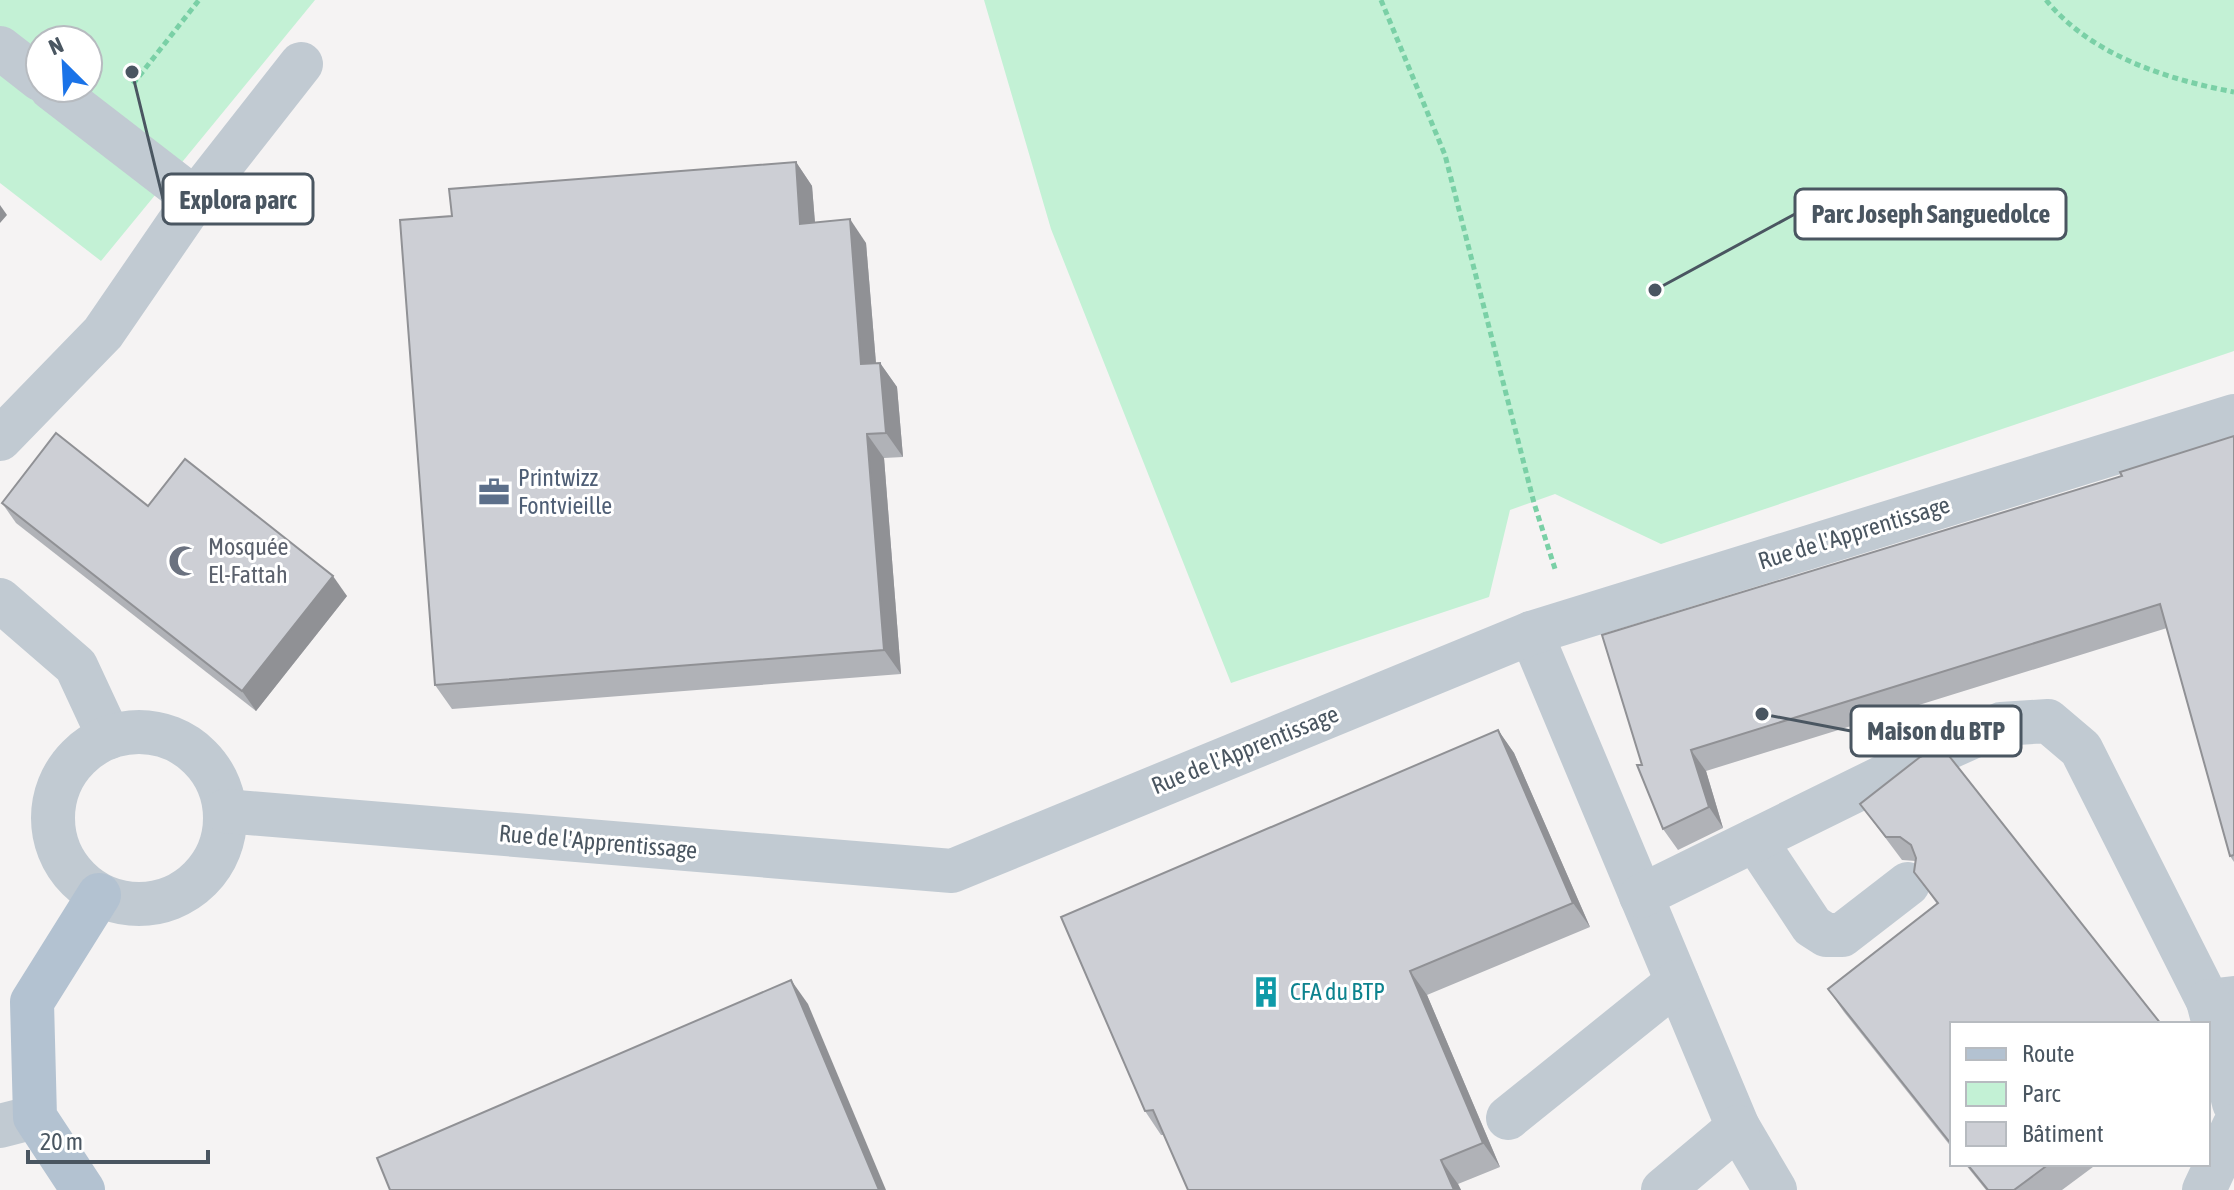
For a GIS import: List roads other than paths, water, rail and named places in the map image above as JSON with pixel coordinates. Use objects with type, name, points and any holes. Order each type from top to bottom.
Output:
[{"type":"main road","points":[[83,1190],[18,1122],[32,1002],[99,895]]},
{"type":"street","points":[[0,48],[24,67]]},
{"type":"street","points":[[0,439],[103,333],[195,199],[301,64]]},
{"type":"street","points":[[72,104],[195,199]]},
{"type":"street","name":"Rue de l'Apprentissage","points":[[225,811],[952,871],[1551,626],[2234,416]]},
{"type":"street","points":[[0,600],[76,666],[109,737]]},
{"type":"street","points":[[1551,626],[1641,896],[1738,1127],[1775,1190]]},
{"type":"street","points":[[1641,896],[2001,724],[2048,721],[2081,749],[2221,1000],[2234,1103]]},
{"type":"street","points":[[135,731],[162,735],[186,745],[206,763],[220,785],[225,811],[224,837],[214,862],[197,883],[175,897],[150,904],[124,904],[99,895],[76,878],[60,854],[53,827],[54,798],[66,772],[85,751],[109,737],[135,731]]},
{"type":"street","points":[[1755,840],[1812,926],[1826,935],[1842,935],[1908,884]]},
{"type":"street","points":[[1508,1118],[1677,982]]},
{"type":"street","points":[[2204,1190],[2234,1126]]},
{"type":"street","points":[[1663,1190],[1738,1127]]},
{"type":"place","name":"Explora parc","points":[[132,72]]},
{"type":"place","name":"Parc Joseph Sanguedolce","points":[[1655,290]]},
{"type":"place","name":"Printwizz Fontvieille","points":[[494,492]]},
{"type":"place","name":"Mosquée El-Fattah","points":[[184,561]]},
{"type":"place","name":"Maison du BTP","points":[[1762,714]]},
{"type":"place","name":"CFA du BTP","points":[[1266,992]]}]
